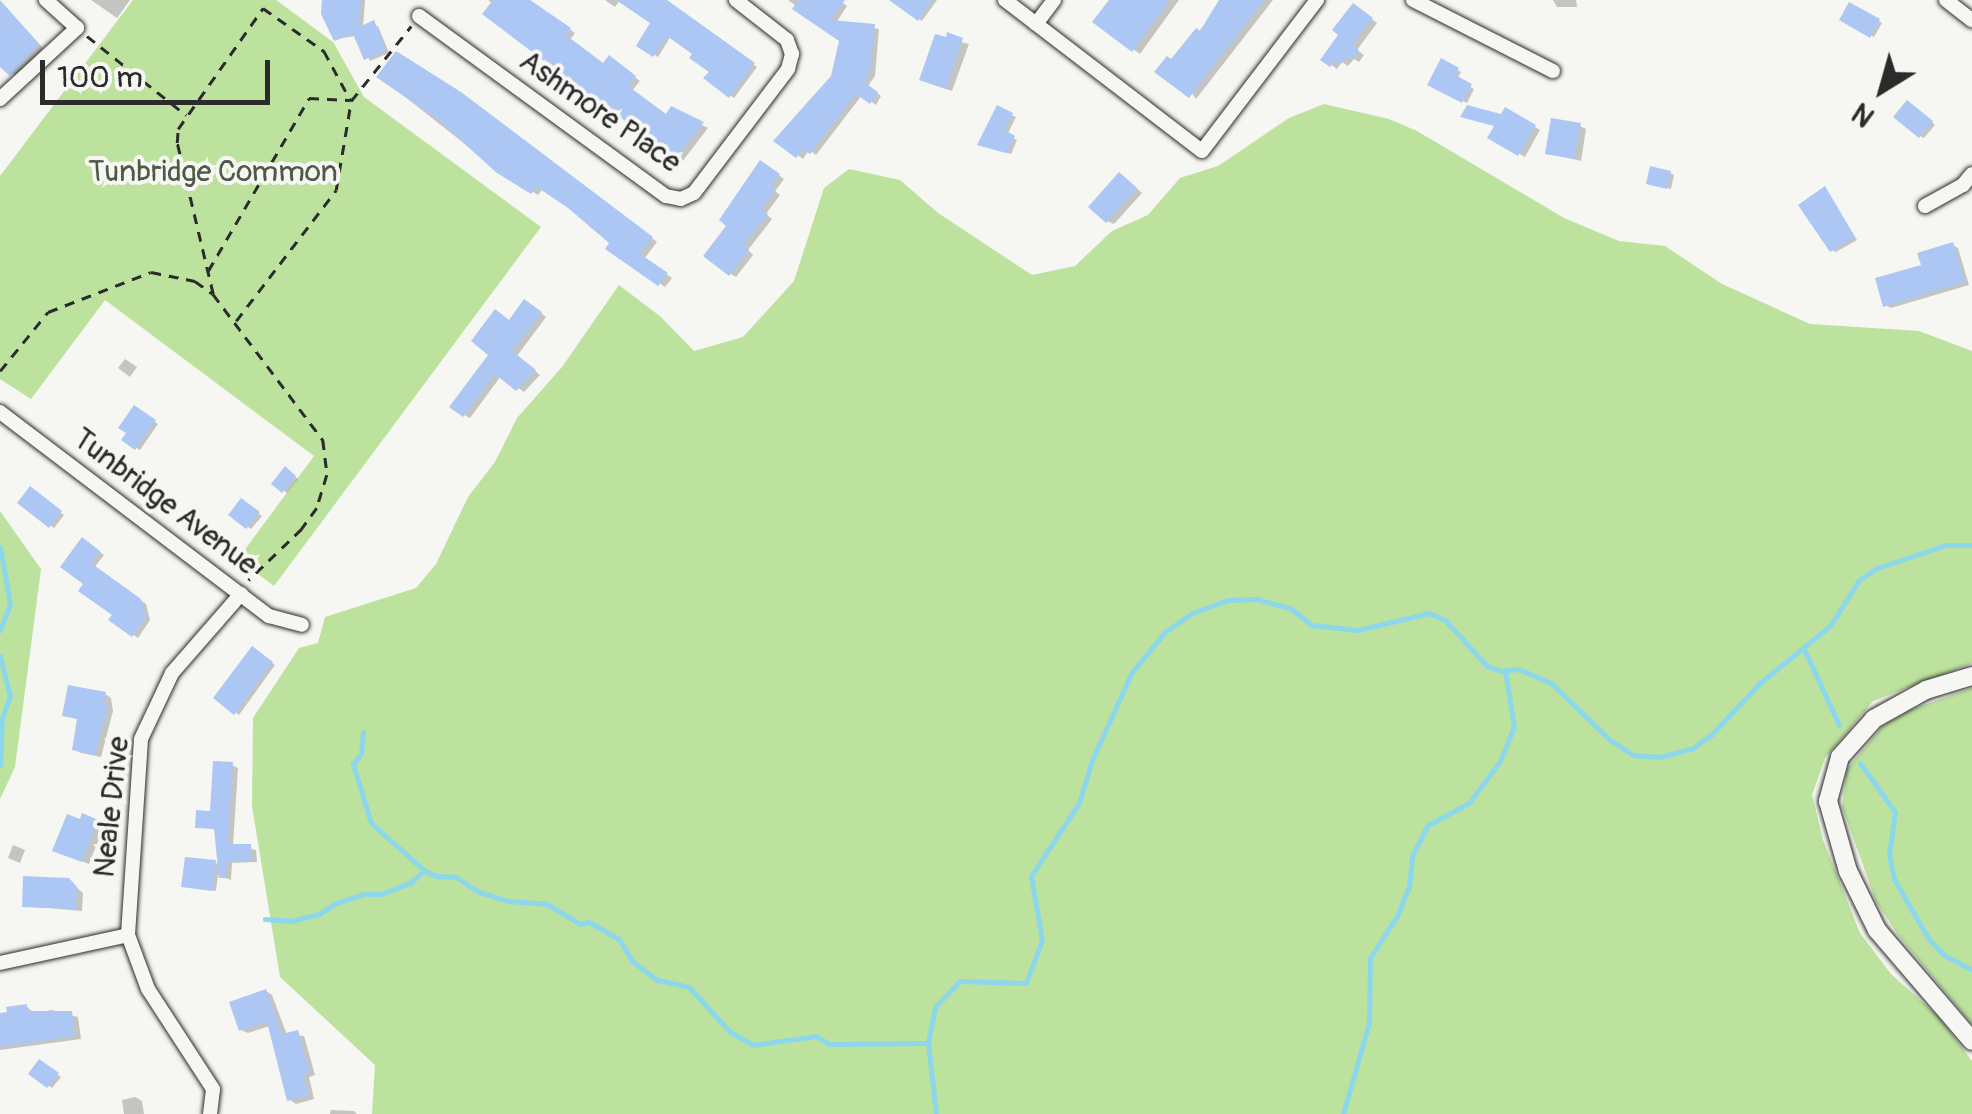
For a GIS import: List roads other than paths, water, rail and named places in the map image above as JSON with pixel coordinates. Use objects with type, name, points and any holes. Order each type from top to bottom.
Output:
[{"type":"street","points":[[0,99],[77,28],[46,0]]},
{"type":"street","name":"Ashmore Place","points":[[419,16],[666,196],[681,199],[694,193],[788,69],[792,54],[787,40],[736,0]]},
{"type":"street","points":[[1004,0],[1202,151],[1318,0]]},
{"type":"street","points":[[1036,24],[1054,0]]},
{"type":"street","points":[[1413,0],[1553,70]]},
{"type":"street","points":[[1946,0],[1972,20]]},
{"type":"street","points":[[1925,206],[1964,185],[1972,174]]},
{"type":"street","name":"Tunbridge Avenue","points":[[0,412],[269,616],[302,624]]},
{"type":"street","name":"Neale Drive","points":[[210,1114],[213,1090],[148,990],[128,935],[141,739],[172,673],[241,594]]},
{"type":"street","points":[[1972,676],[1894,704],[1874,719],[1840,757],[1828,801],[1848,870],[1877,930],[1972,1042]]},
{"type":"street","points":[[0,963],[128,935]]},
{"type":"waterway","points":[[936,1114],[928,1043],[935,1007],[960,981],[1026,983],[1042,940],[1031,876],[1079,803],[1092,760],[1132,672],[1165,632],[1192,613],[1228,600],[1256,599],[1290,608],[1312,625],[1358,630],[1429,613],[1445,620],[1487,666],[1500,671],[1519,669],[1552,684],[1610,740],[1633,755],[1660,757],[1693,748],[1712,734],[1761,682],[1830,626],[1859,580],[1877,568],[1946,545],[1972,545]]},
{"type":"waterway","points":[[0,547],[10,604],[0,630]]},
{"type":"waterway","points":[[1804,649],[1839,725]]},
{"type":"waterway","points":[[0,656],[10,696],[2,718],[0,765]]},
{"type":"waterway","points":[[1343,1114],[1369,1023],[1370,958],[1397,916],[1409,887],[1412,856],[1428,825],[1469,803],[1500,761],[1514,727],[1505,671]]},
{"type":"waterway","points":[[363,732],[361,754],[353,764],[371,823],[425,871],[456,877],[479,892],[508,901],[547,904],[580,924],[589,922],[619,939],[632,961],[657,980],[689,987],[730,1032],[753,1045],[816,1036],[829,1044],[927,1043]]},
{"type":"waterway","points":[[1860,763],[1895,812],[1889,855],[1894,879],[1928,938],[1944,955],[1972,970]]},
{"type":"waterway","points":[[265,919],[291,921],[319,914],[336,903],[363,894],[381,894],[410,883],[424,871]]},
{"type":"park label","name":"Tunbridge Common","points":[[213,172]]}]
